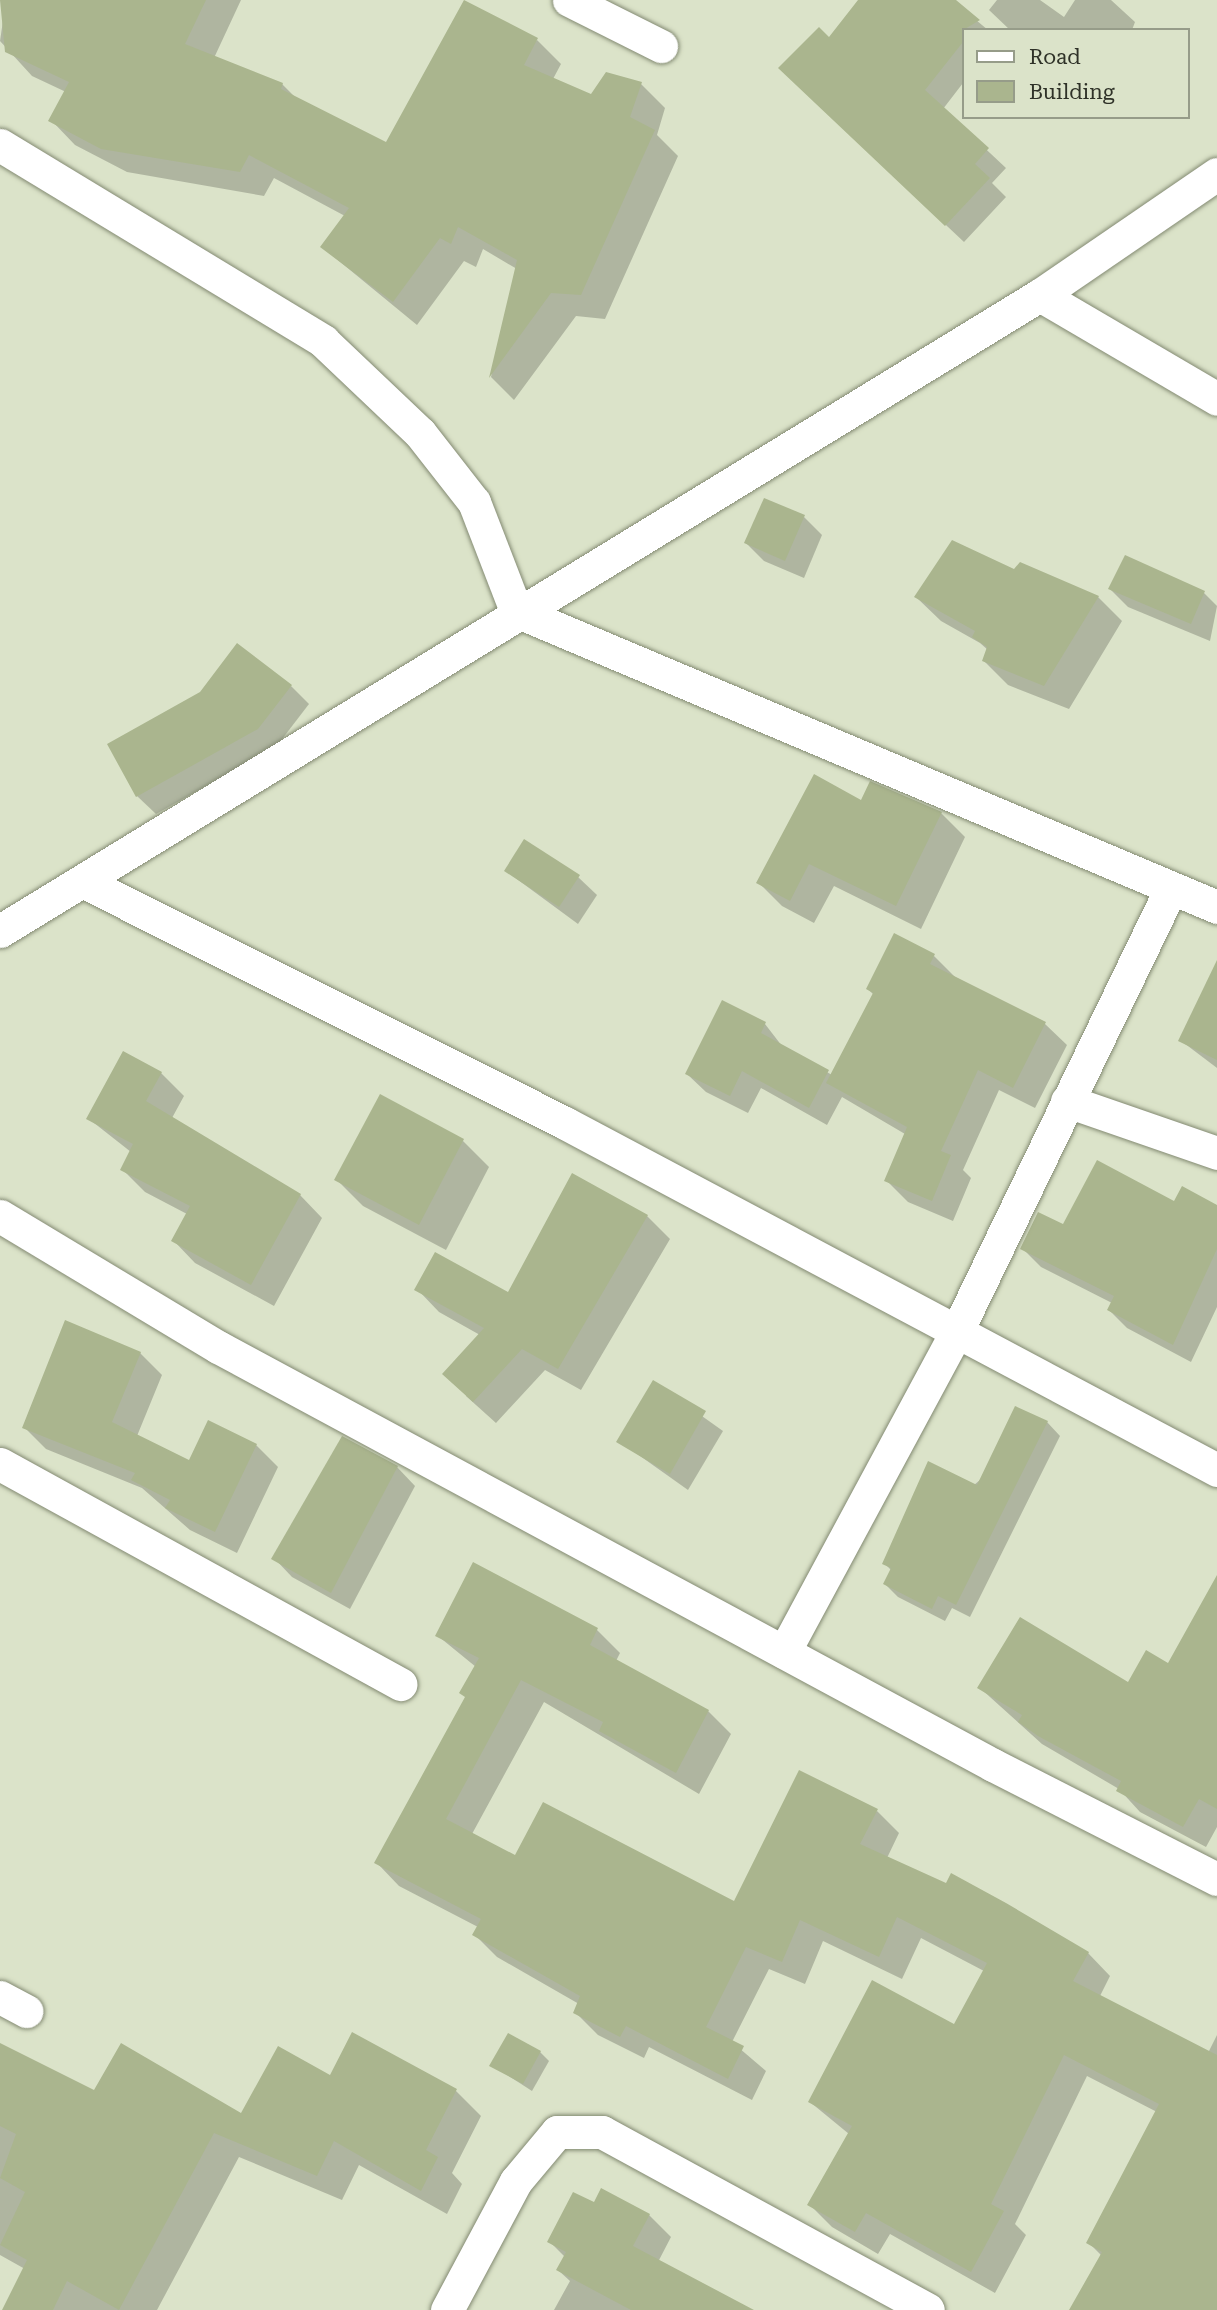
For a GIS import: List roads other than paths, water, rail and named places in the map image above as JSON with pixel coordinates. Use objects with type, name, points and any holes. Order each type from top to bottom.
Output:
[{"type":"street","points":[[569,0],[661,46]]},
{"type":"street","points":[[0,145],[323,341],[419,433],[474,502],[516,611],[1217,907]]},
{"type":"street","points":[[0,931],[84,882],[516,611],[1040,295],[1217,174]]},
{"type":"street","points":[[1040,295],[1217,399]]},
{"type":"street","points":[[84,882],[565,1123],[1217,1470]]},
{"type":"street","points":[[784,1652],[957,1331],[1171,889]]},
{"type":"street","points":[[1067,1101],[1217,1153]]},
{"type":"street","points":[[0,1216],[218,1347],[784,1652],[1217,1879]]},
{"type":"street","points":[[0,1464],[401,1684]]},
{"type":"street","points":[[447,2310],[516,2181],[557,2132],[601,2132],[928,2310]]}]
